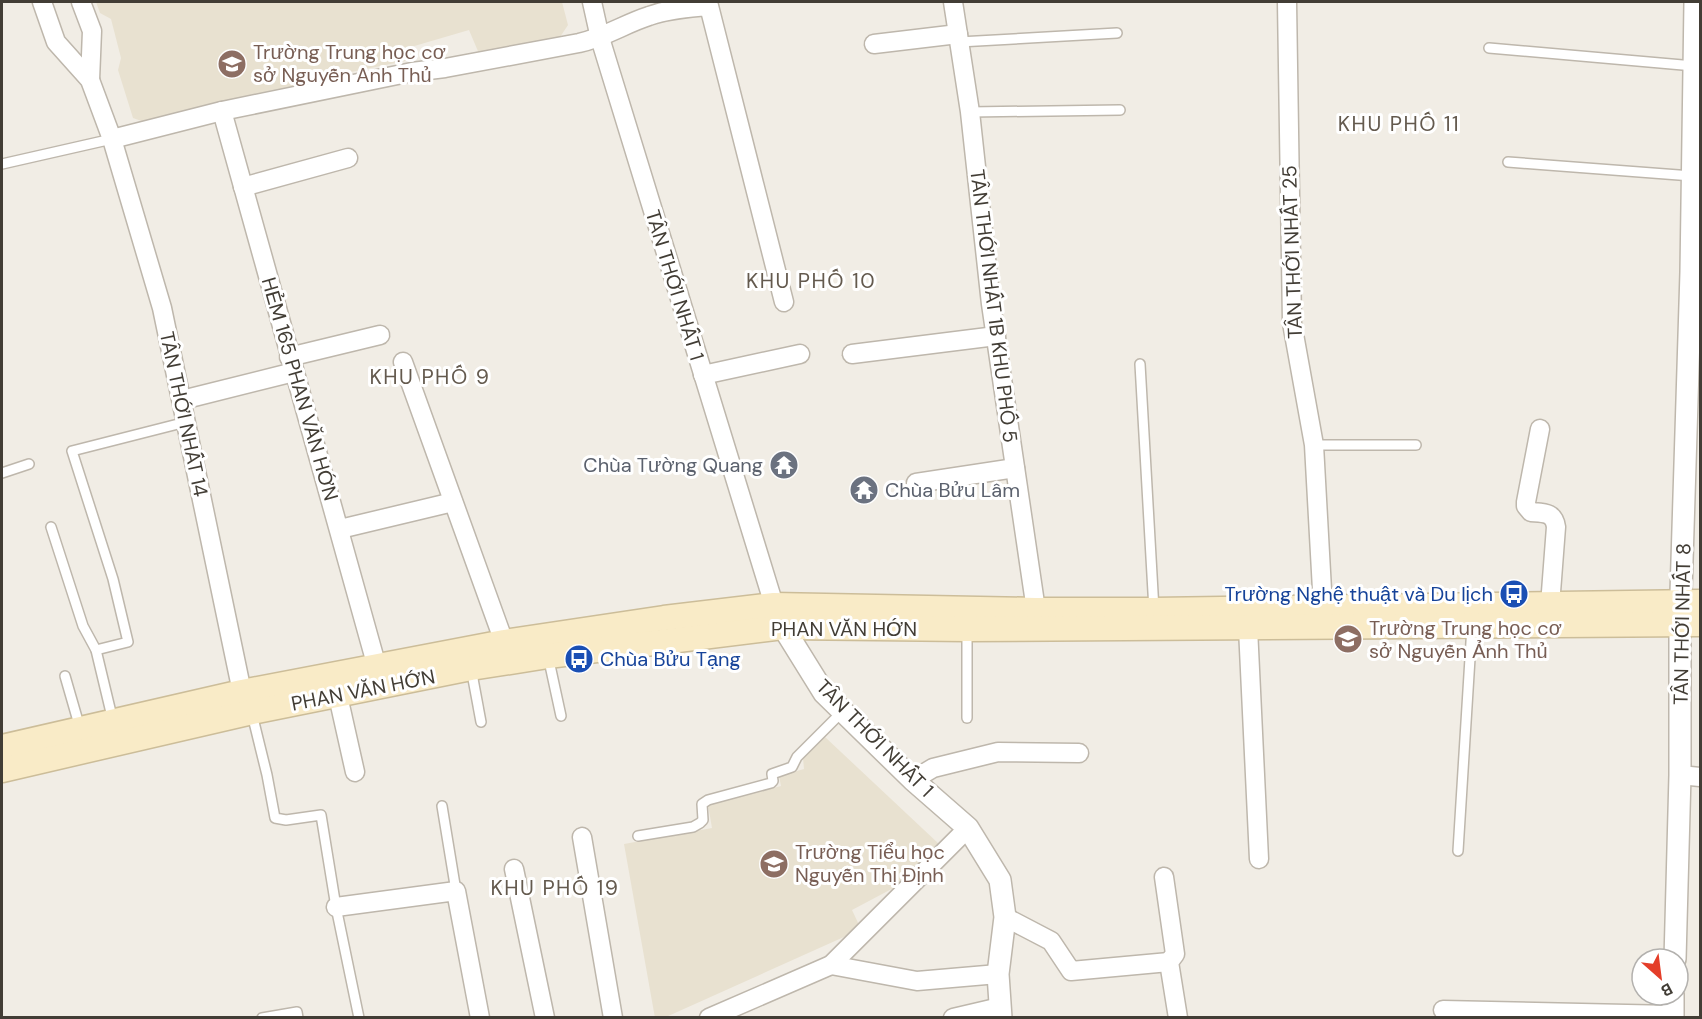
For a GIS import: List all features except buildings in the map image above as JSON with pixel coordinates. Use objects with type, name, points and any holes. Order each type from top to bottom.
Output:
[{"type":"main road","name":"PHAN VĂN HỚN","points":[[2,770],[377,667],[504,642],[664,618],[774,605],[1154,610],[1550,605],[1691,613]]},
{"type":"main road","name":"PHAN VĂN HỚN","points":[[2,747],[113,721],[247,702],[338,696],[471,668],[548,656],[783,627],[967,629],[1472,626],[1691,613]]},
{"type":"street","points":[[42,2],[56,42],[90,80]]},
{"type":"street","points":[[81,2],[92,31],[90,80]]},
{"type":"street","name":"TÂN THỚI NHẤT 1","points":[[592,2],[600,38],[774,605],[783,627],[824,693],[912,780],[968,828],[1000,880],[1005,916],[998,974],[1000,1012]]},
{"type":"street","name":"TÂN THỚI NHẤT 1B KHU PHỐ 5","points":[[953,2],[970,112],[996,336],[1036,610]]},
{"type":"street","name":"TÂN THỚI NHẤT 25","points":[[1287,2],[1292,323],[1314,445],[1323,608]]},
{"type":"street","name":"TÂN THỚI NHẤT 8","points":[[1675,947],[1690,776],[1696,272],[1692,176],[1695,2]]},
{"type":"street","points":[[112,139],[222,111],[412,72],[600,38],[649,16],[709,6],[784,302]]},
{"type":"street","points":[[874,44],[958,38]]},
{"type":"street","name":"TÂN THỚI NHẤT 14","points":[[90,80],[112,139],[162,308],[247,702]]},
{"type":"street","name":"HẺM 165 PHAN VĂN HỚN","points":[[222,111],[377,667]]},
{"type":"street","points":[[243,187],[348,158]]},
{"type":"street","points":[[182,400],[380,335]]},
{"type":"street","points":[[852,354],[996,336]]},
{"type":"street","points":[[703,375],[800,354]]},
{"type":"street","points":[[402,362],[504,642]]},
{"type":"street","points":[[1540,429],[1526,506],[1531,512],[1549,514],[1554,519],[1556,527],[1550,605]]},
{"type":"street","points":[[916,483],[1015,468]]},
{"type":"street","points":[[340,529],[453,502]]},
{"type":"street","points":[[1248,628],[1259,859]]},
{"type":"street","points":[[338,696],[355,772]]},
{"type":"street","points":[[912,780],[933,768],[998,752],[1079,753]]},
{"type":"street","points":[[709,1017],[745,1010],[831,965],[968,828]]},
{"type":"street","points":[[582,837],[613,1017]]},
{"type":"street","points":[[514,869],[545,1017]]},
{"type":"street","points":[[1164,877],[1175,954],[1169,962],[1178,1017]]},
{"type":"street","points":[[336,907],[456,891],[480,1017]]},
{"type":"street","points":[[1005,916],[1051,941],[1071,971],[1169,962]]},
{"type":"street","points":[[831,965],[917,981],[998,974]]},
{"type":"street","points":[[1443,1010],[1673,1009]]},
{"type":"street","points":[[952,1017],[1000,1012]]},
{"type":"lane","points":[[958,38],[1117,33]]},
{"type":"lane","points":[[1489,48],[1694,66]]},
{"type":"lane","points":[[970,112],[1120,110]]},
{"type":"lane","points":[[2,164],[112,139]]},
{"type":"lane","points":[[1508,162],[1692,176]]},
{"type":"lane","points":[[1140,364],[1154,610]]},
{"type":"lane","points":[[96,650],[128,642],[114,579],[72,451],[186,422]]},
{"type":"lane","points":[[1314,445],[1416,445]]},
{"type":"lane","points":[[2,473],[29,464]]},
{"type":"lane","points":[[51,527],[83,627],[96,650],[113,721]]},
{"type":"lane","points":[[1458,851],[1472,626]]},
{"type":"lane","points":[[967,629],[967,718]]},
{"type":"lane","points":[[548,656],[561,716]]},
{"type":"lane","points":[[471,668],[481,722]]},
{"type":"lane","points":[[65,676],[80,728]]},
{"type":"lane","points":[[247,702],[267,775],[275,818],[286,820],[321,815],[336,907],[359,1017]]},
{"type":"lane","points":[[638,836],[693,826],[703,820],[702,804],[708,800],[771,783],[772,774],[792,767],[797,757],[843,711]]},
{"type":"lane","points":[[442,806],[456,891]]},
{"type":"lane","points":[[262,1017],[297,1012],[298,1017]]},
{"type":"shaded area","name":"Trường Trung học cơ sở Nguyễn Anh Thủ","points":[[96,2],[562,2],[568,25],[558,40],[480,56],[469,30],[411,47],[415,59],[346,73],[147,123],[133,118],[118,70],[121,58],[111,19],[100,13]]},
{"type":"shaded area","name":"Trường Tiểu học Nguyễn Thị Định","points":[[825,737],[939,844],[901,884],[852,910],[860,927],[855,932],[666,1017],[655,1018],[624,844],[712,828],[708,805],[781,786],[779,776],[804,769],[803,758]]},
{"type":"place","name":"Trường Trung học cơ sở Nguyễn Anh Thủ","points":[[232,64]]},
{"type":"place","name":"Chùa Tường Quang","points":[[784,465]]},
{"type":"place","name":"Chùa Bửu Lâm","points":[[864,490]]},
{"type":"place","name":"Trường Nghệ thuật và Du lịch","points":[[1514,594]]},
{"type":"place","name":"Trường Trung học cơ sở Nguyễn Ảnh Thủ","points":[[1348,639]]},
{"type":"place","name":"Chùa Bửu Tạng","points":[[579,659]]},
{"type":"place","name":"Trường Tiểu học Nguyễn Thị Định","points":[[774,864]]},
{"type":"district","name":"KHU PHỐ 11","points":[[1399,124]]},
{"type":"district","name":"KHU PHỐ 10","points":[[811,281]]},
{"type":"district","name":"KHU PHỐ 9","points":[[430,377]]},
{"type":"district","name":"KHU PHỐ 19","points":[[555,888]]}]
